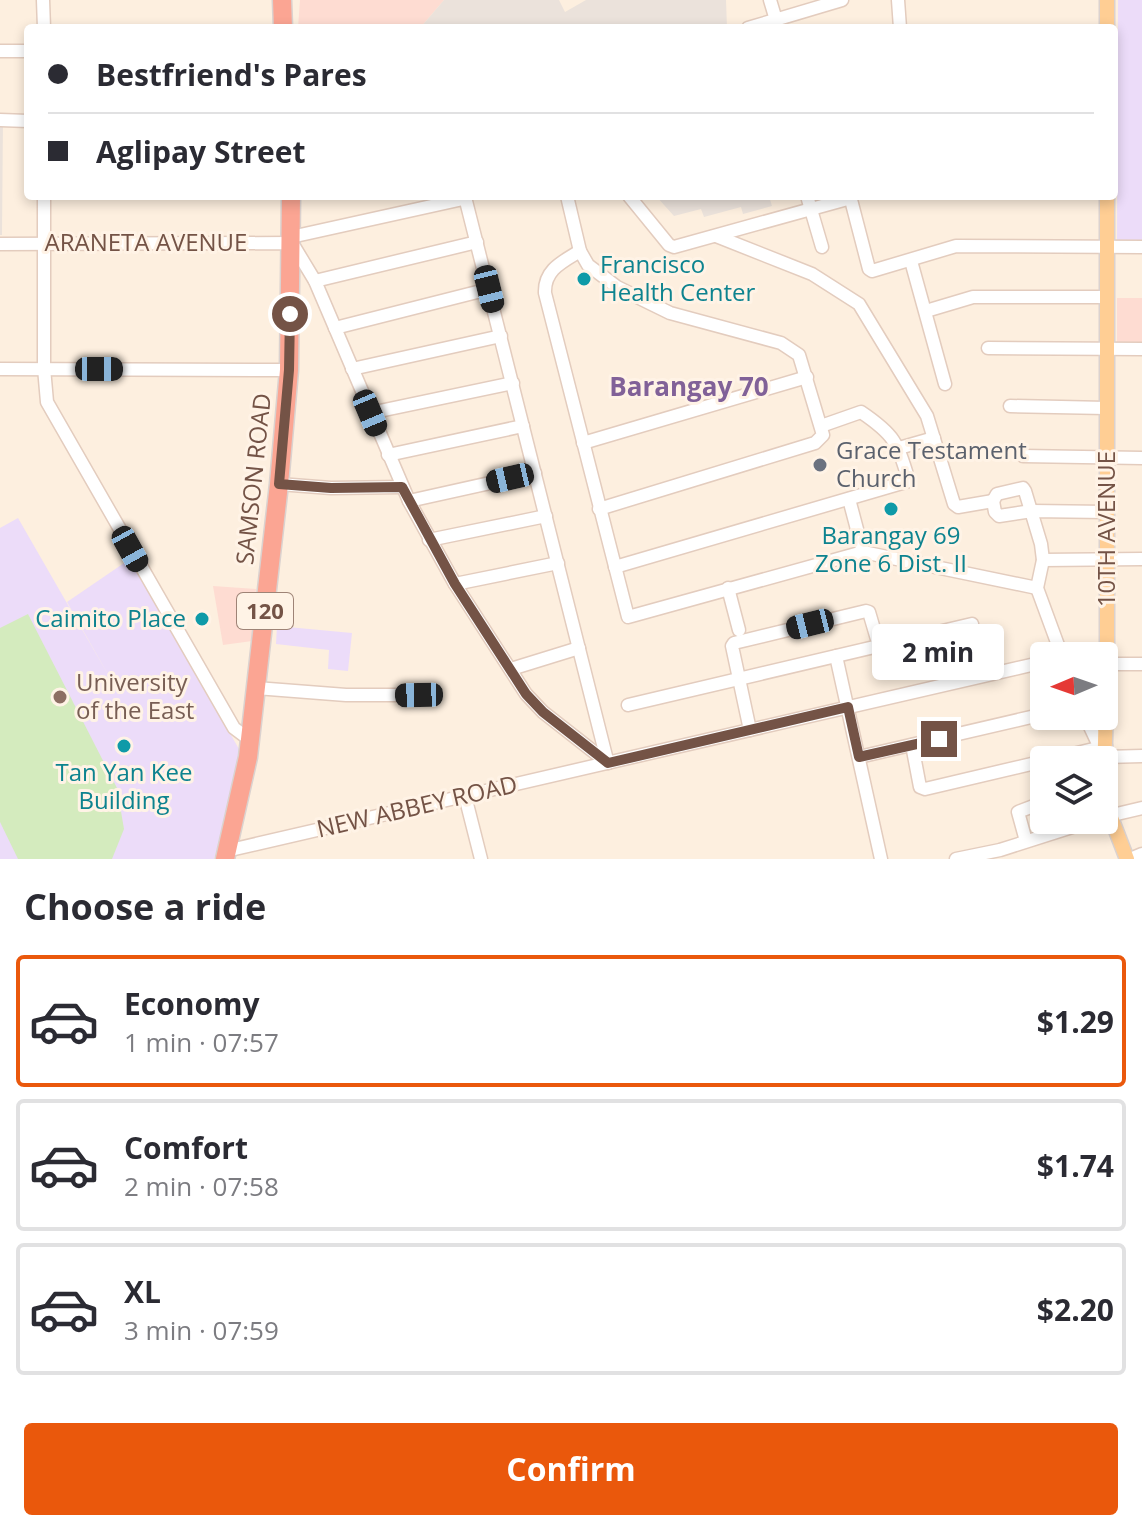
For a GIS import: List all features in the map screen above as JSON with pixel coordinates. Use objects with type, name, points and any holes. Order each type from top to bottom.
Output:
[{"type":"highway","points":[[282,0],[283,24]]},
{"type":"highway","points":[[290,0],[291,24]]},
{"type":"highway","name":"SAMSON ROAD","points":[[226,855],[250,740],[279,484],[289,370],[291,200]]},
{"type":"main road","points":[[1107,0],[1107,24]]},
{"type":"main road","name":"10TH AVENUE","points":[[1107,200],[1107,642]]},
{"type":"main road","name":"10TH AVENUE","points":[[1116,834],[1129,859]]},
{"type":"street","points":[[43,0],[44,24]]},
{"type":"street","points":[[770,0],[776,20]]},
{"type":"street","points":[[763,24],[817,4],[842,0]]},
{"type":"street","points":[[898,0],[900,24]]},
{"type":"street","points":[[796,14],[799,24]]},
{"type":"street","points":[[0,51],[24,51]]},
{"type":"street","points":[[0,120],[24,121]]},
{"type":"street","points":[[44,200],[46,396],[234,728],[250,740]]},
{"type":"street","name":"ARANETA AVENUE","points":[[0,244],[292,240],[436,203],[465,200],[477,242]]},
{"type":"street","points":[[568,200],[580,251],[588,265],[602,277],[645,303],[670,313],[781,343],[799,355],[821,432]]},
{"type":"street","points":[[632,200],[669,245],[680,246],[809,203],[830,200]]},
{"type":"street","points":[[851,200],[872,271],[956,246],[1142,247]]},
{"type":"street","points":[[809,203],[822,247]]},
{"type":"street","points":[[716,236],[812,274],[859,304],[918,399],[955,506],[993,501]]},
{"type":"street","points":[[292,240],[315,281],[402,487],[455,584],[526,694],[543,712],[608,763]]},
{"type":"street","points":[[315,281],[477,242],[608,763]]},
{"type":"street","points":[[580,251],[555,266],[544,283],[628,617],[859,553],[1037,588]]},
{"type":"street","points":[[911,261],[945,384]]},
{"type":"street","points":[[335,328],[489,289]]},
{"type":"street","points":[[926,311],[973,297],[1107,297]]},
{"type":"street","points":[[352,369],[501,336]]},
{"type":"street","points":[[988,348],[1142,349]]},
{"type":"street","points":[[0,369],[289,370]]},
{"type":"street","points":[[583,443],[807,377]]},
{"type":"street","points":[[370,413],[513,383]]},
{"type":"street","points":[[1010,406],[1106,408]]},
{"type":"street","points":[[599,509],[821,432],[861,412],[887,430],[899,448],[909,481],[615,567]]},
{"type":"street","points":[[388,455],[523,426]]},
{"type":"street","points":[[899,448],[934,438]]},
{"type":"street","points":[[1023,456],[1142,458]]},
{"type":"street","points":[[409,501],[535,473]]},
{"type":"street","points":[[279,484],[331,488],[402,487]]},
{"type":"street","points":[[1057,642],[1037,588],[1043,560],[1041,544],[1032,511],[1023,488],[997,494],[993,501],[999,516],[1032,511],[1107,512]]},
{"type":"street","points":[[849,499],[859,553]]},
{"type":"street","points":[[429,540],[546,516]]},
{"type":"street","points":[[1043,560],[1142,559]]},
{"type":"street","points":[[455,584],[558,563]]},
{"type":"street","points":[[728,588],[739,630]]},
{"type":"street","points":[[750,730],[733,644],[866,611],[869,612],[879,646]]},
{"type":"street","points":[[628,705],[972,624]]},
{"type":"street","points":[[511,669],[579,648]]},
{"type":"street","points":[[836,656],[881,859]]},
{"type":"street","points":[[1118,664],[1142,664]]},
{"type":"street","name":"NEW ABBEY ROAD","points":[[226,855],[465,796],[1030,665]]},
{"type":"street","points":[[256,688],[346,695],[419,695]]},
{"type":"street","points":[[859,757],[1030,717]]},
{"type":"street","points":[[912,745],[920,787],[925,789],[1030,764]]},
{"type":"street","points":[[1118,752],[1142,756]]},
{"type":"street","points":[[465,796],[481,859]]},
{"type":"street","points":[[1026,841],[1018,812],[1030,807]]},
{"type":"street","points":[[1118,813],[1142,808]]},
{"type":"street","points":[[956,859],[1001,855],[1026,841],[1049,834]]},
{"type":"street","points":[[1129,859],[1142,854]]},
{"type":"shaded area","points":[[300,0],[444,0],[423,24],[298,24]]},
{"type":"shaded area","points":[[444,0],[559,0],[565,12],[586,0],[726,0],[727,24],[423,24]]},
{"type":"shaded area","points":[[1118,0],[1142,0],[1142,241],[1117,241]]},
{"type":"shaded area","points":[[0,118],[3,118],[2,235],[0,235]]},
{"type":"shaded area","points":[[660,200],[770,200],[772,206],[743,214],[741,207],[704,217],[701,209],[674,216]]},
{"type":"shaded area","points":[[1117,298],[1142,298],[1142,343],[1117,343]]},
{"type":"shaded area","name":"University of the East","points":[[18,518],[114,685],[67,602],[130,559],[243,756],[214,859],[0,859],[0,528]]},
{"type":"shaded area","points":[[213,586],[256,589],[252,641],[223,645]]},
{"type":"shaded area","points":[[277,626],[352,633],[348,671],[328,669],[329,650],[276,644]]},
{"type":"green space","points":[[28,614],[117,788],[124,829],[112,859],[18,859],[0,822],[0,628]]},
{"type":"place","name":"Francisco Health Center","points":[[584,279]]},
{"type":"place","name":"Grace Testament Church","points":[[820,465]]},
{"type":"place","name":"Barangay 69 Zone 6 Dist. II","points":[[891,509]]},
{"type":"place","name":"Caimito Place","points":[[202,619]]},
{"type":"place","name":"University of the East","points":[[60,697]]},
{"type":"place","name":"Tan Yan Kee Building","points":[[124,746]]},
{"type":"district","name":"Barangay 70","points":[[689,387]]},
{"type":"route","points":[[290,314],[289,370],[279,484],[331,488],[402,487],[455,584],[526,694],[543,712],[608,763],[848,707],[859,757],[939,739]]}]
